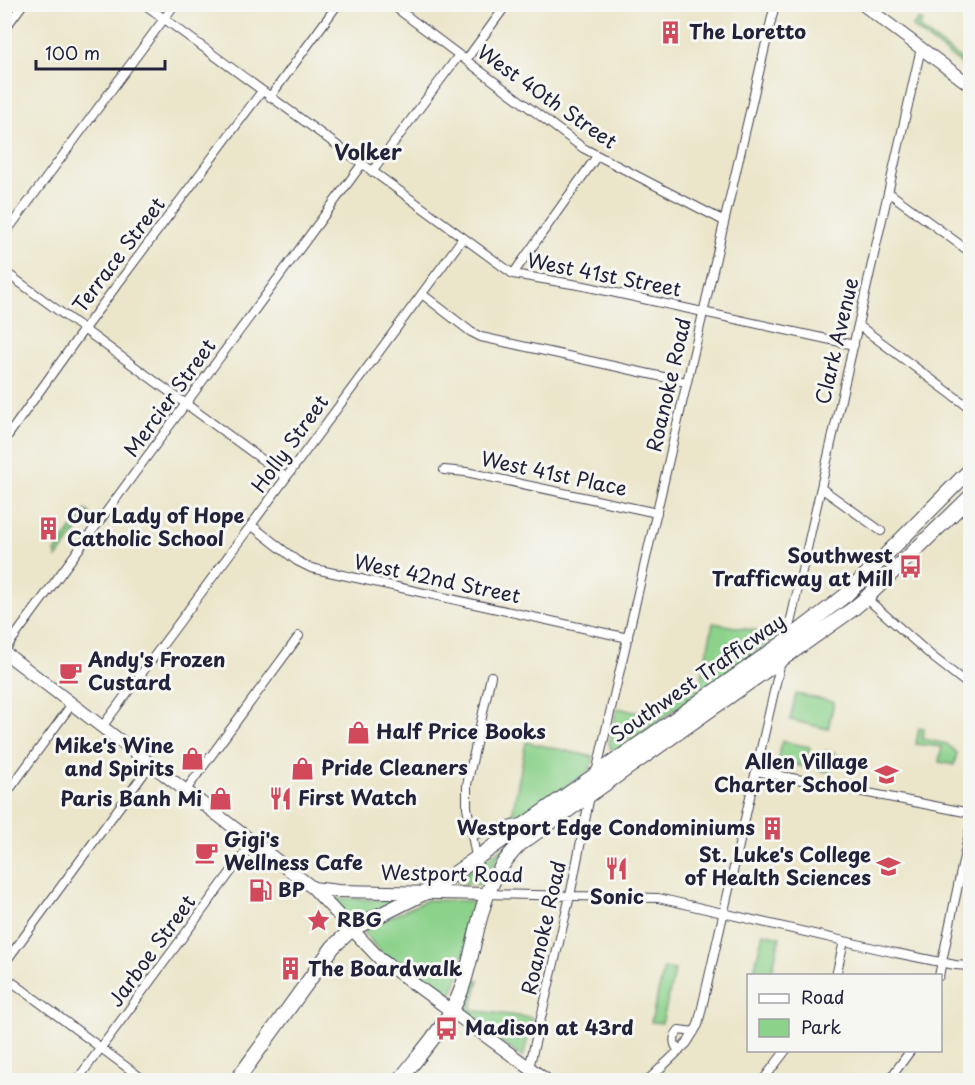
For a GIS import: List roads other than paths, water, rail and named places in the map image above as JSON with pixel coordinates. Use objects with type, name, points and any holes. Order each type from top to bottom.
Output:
[{"type":"main road","name":"Southwest Trafficway","points":[[237,1080],[333,947],[352,929],[426,892],[786,641],[846,595],[970,470]]},
{"type":"main road","name":"Southwest Trafficway","points":[[400,1080],[450,1012],[462,988],[487,894],[503,862],[520,844],[781,661],[866,598],[970,496]]},
{"type":"main road","points":[[846,595],[866,598],[867,589],[876,574],[878,565]]},
{"type":"street","points":[[4,30],[23,4]]},
{"type":"street","name":"West 41st Street","points":[[144,4],[513,274],[584,286],[854,345]]},
{"type":"street","points":[[4,235],[175,4]]},
{"type":"street","points":[[270,97],[338,4]]},
{"type":"street","name":"West 40th Street","points":[[391,4],[597,156],[724,221]]},
{"type":"street","points":[[372,172],[507,4]]},
{"type":"street","name":"Roanoke Road","points":[[596,773],[775,4]]},
{"type":"street","points":[[862,4],[970,85]]},
{"type":"street","name":"Clark Avenue","points":[[786,641],[921,48]]},
{"type":"street","name":"Terrace Street","points":[[4,441],[84,329],[262,91]]},
{"type":"street","points":[[513,274],[597,156]]},
{"type":"street","name":"Mercier Street","points":[[4,651],[362,164]]},
{"type":"street","points":[[888,192],[970,252]]},
{"type":"street","name":"Holly Street","points":[[102,727],[463,238]]},
{"type":"street","points":[[4,271],[286,477]]},
{"type":"street","points":[[422,294],[471,332],[481,337],[686,382]]},
{"type":"street","points":[[858,325],[970,408]]},
{"type":"street","name":"West 41st Place","points":[[444,470],[466,472],[657,513]]},
{"type":"street","points":[[821,488],[881,531]]},
{"type":"street","name":"West 42nd Street","points":[[250,525],[297,561],[311,568],[628,638]]},
{"type":"street","points":[[866,598],[934,658],[970,686]]},
{"type":"street","points":[[186,790],[299,636]]},
{"type":"street","points":[[4,651],[313,888],[380,959],[546,1080]]},
{"type":"street","points":[[648,1080],[679,1051],[698,1025],[781,661]]},
{"type":"street","points":[[476,857],[467,807],[467,785],[491,676]]},
{"type":"street","points":[[4,797],[72,704]]},
{"type":"street","points":[[4,964],[151,764]]},
{"type":"street","points":[[756,771],[970,813]]},
{"type":"street","name":"Roanoke Road","points":[[529,1068],[570,896],[590,795]]},
{"type":"street","points":[[472,835],[528,821]]},
{"type":"street","points":[[939,974],[970,828]]},
{"type":"street","name":"Jarboe Street","points":[[77,1080],[253,842]]},
{"type":"street","name":"Westport Road","points":[[313,888],[338,891],[658,898],[942,963],[970,966]]},
{"type":"street","points":[[836,974],[844,941]]},
{"type":"street","points":[[4,976],[144,1080]]},
{"type":"street","points":[[679,1051],[674,1036],[679,1030],[694,1032]]},
{"type":"street","points":[[764,1080],[785,1052]]},
{"type":"street","points":[[889,1080],[910,1052]]},
{"type":"place","name":"The Loretto","points":[[671,32]]},
{"type":"place","name":"Our Lady of Hope Catholic School","points":[[49,528]]},
{"type":"place","name":"Southwest Trafficway at Mill","points":[[911,567]]},
{"type":"place","name":"Andy's Frozen Custard","points":[[70,672]]},
{"type":"place","name":"Half Price Books","points":[[358,732]]},
{"type":"place","name":"Mike's Wine and Spirits","points":[[192,758]]},
{"type":"place","name":"Pride Cleaners","points":[[303,768]]},
{"type":"place","name":"Allen Village Charter School","points":[[886,774]]},
{"type":"place","name":"First Watch","points":[[280,798]]},
{"type":"place","name":"Paris Banh Mi","points":[[220,799]]},
{"type":"place","name":"Westport Edge Condominiums","points":[[773,828]]},
{"type":"place","name":"Gigi's Wellness Cafe","points":[[206,852]]},
{"type":"place","name":"St. Luke's College of Health Sciences","points":[[889,866]]},
{"type":"place","name":"Sonic","points":[[617,869]]},
{"type":"place","name":"BP","points":[[260,890]]},
{"type":"place","name":"RBG","points":[[319,920]]},
{"type":"place","name":"The Boardwalk","points":[[290,969]]},
{"type":"place","name":"Madison at 43rd","points":[[447,1028]]},
{"type":"district","name":"Volker","points":[[368,153]]}]
